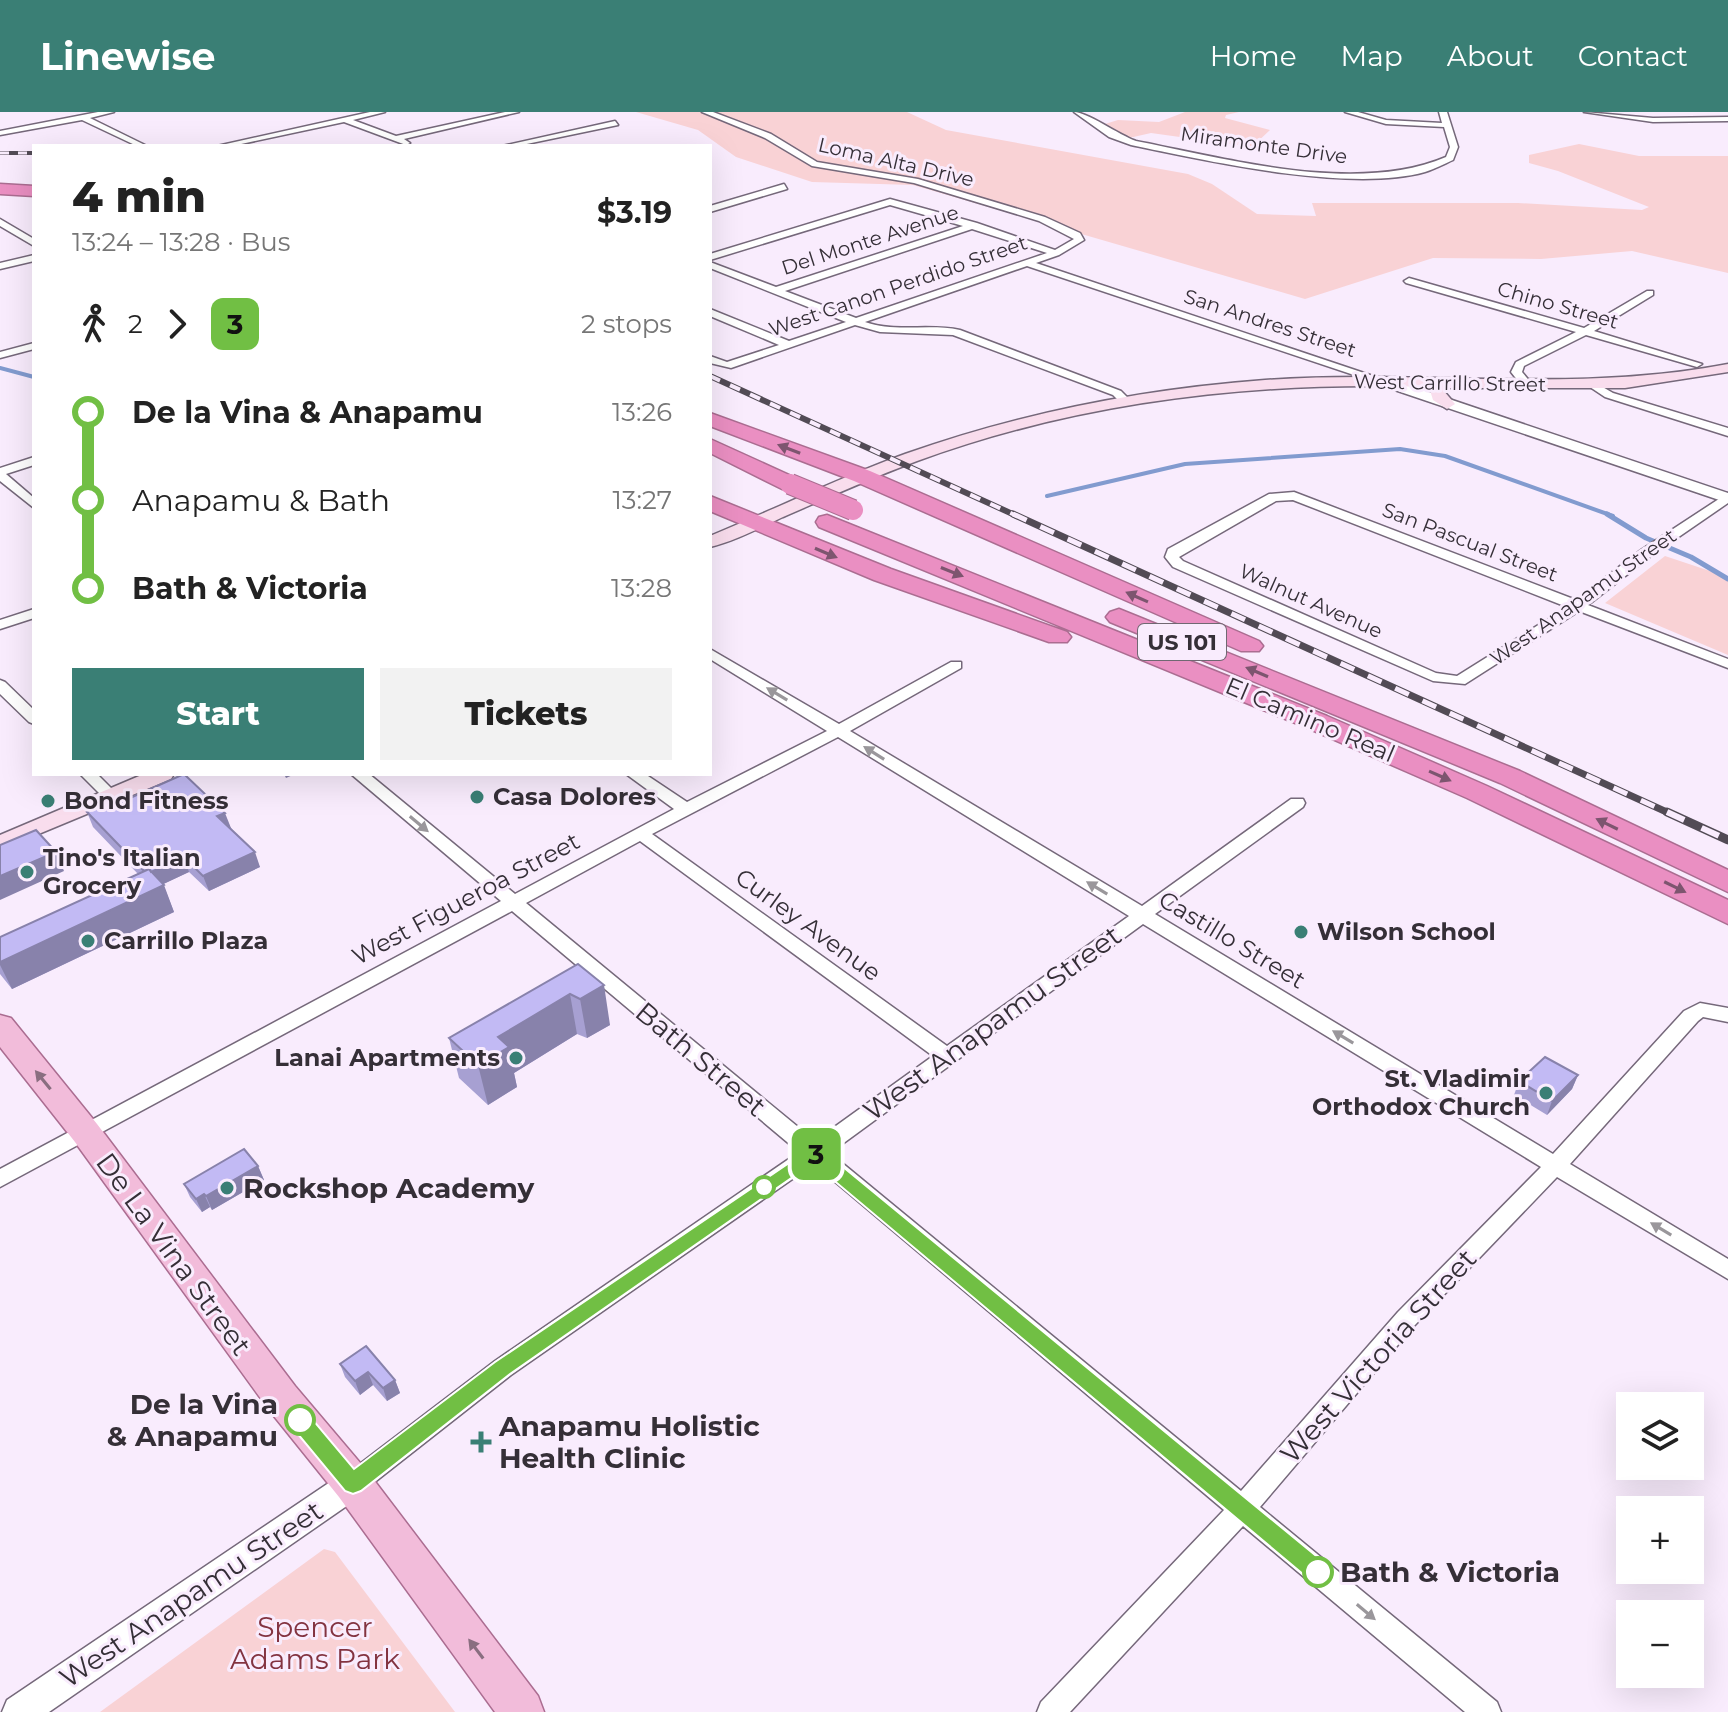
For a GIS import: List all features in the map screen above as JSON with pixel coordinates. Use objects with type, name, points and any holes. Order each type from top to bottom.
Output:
[{"type":"highway","points":[[0,181],[32,183]]},
{"type":"highway","points":[[0,189],[32,191]]},
{"type":"highway","points":[[0,198],[32,197]]},
{"type":"highway","points":[[712,420],[862,476],[1290,664],[1510,777]]},
{"type":"highway","name":"El Camino Real","points":[[712,446],[790,484],[1510,777],[1728,882]]},
{"type":"highway","name":"El Camino Real","points":[[712,466],[827,522],[1317,722],[1477,792],[1728,913]]},
{"type":"highway","points":[[712,505],[743,529],[1249,705],[1317,722]]},
{"type":"main road","points":[[1322,361],[1330,371],[1331,381]]},
{"type":"main road","name":"West Carrillo Street","points":[[712,541],[862,476],[989,432],[1126,402],[1149,404],[1172,396],[1256,385],[1331,381],[1594,385],[1725,371]]},
{"type":"main road","points":[[1446,381],[1435,389],[1438,397],[1447,404]]},
{"type":"main road","points":[[0,843],[158,776]]},
{"type":"main road","name":"De La Vina Street","points":[[0,1026],[86,1133],[251,1358],[353,1484],[522,1712]]},
{"type":"street","points":[[72,112],[139,144]]},
{"type":"street","points":[[0,133],[110,112]]},
{"type":"street","points":[[242,144],[381,112]]},
{"type":"street","points":[[395,139],[515,112]]},
{"type":"street","name":"Loma Alta Drive","points":[[706,112],[768,136],[815,164],[915,181],[1053,223],[1077,235],[1079,240]]},
{"type":"street","name":"Miramonte Drive","points":[[1078,112],[1112,135],[1134,143],[1291,170],[1349,175],[1407,172],[1445,162],[1455,150],[1443,112]]},
{"type":"street","points":[[1349,112],[1386,122],[1446,125]]},
{"type":"street","points":[[1588,112],[1653,120],[1728,119]]},
{"type":"street","points":[[345,120],[408,144]]},
{"type":"street","points":[[515,144],[615,123]]},
{"type":"street","points":[[712,208],[784,187]]},
{"type":"street","points":[[712,256],[880,203],[900,203],[1056,253]]},
{"type":"street","points":[[0,222],[32,242]]},
{"type":"street","name":"Del Monte Avenue","points":[[777,290],[974,225]]},
{"type":"street","name":"West Canon Perdido Street","points":[[712,360],[727,366],[1056,253],[1079,240]]},
{"type":"street","points":[[0,266],[32,258]]},
{"type":"street","name":"San Andres Street","points":[[1027,263],[1728,497]]},
{"type":"street","points":[[712,266],[857,322],[886,330],[934,328],[956,332],[1117,393],[1126,402]]},
{"type":"street","name":"Chino Street","points":[[1409,281],[1697,364]]},
{"type":"street","points":[[1526,384],[1516,372],[1517,366],[1585,332],[1650,293]]},
{"type":"street","points":[[712,313],[789,345]]},
{"type":"street","points":[[0,355],[32,347]]},
{"type":"street","points":[[1594,385],[1609,395],[1728,432]]},
{"type":"street","points":[[32,462],[0,474],[32,502]]},
{"type":"street","name":"Walnut Avenue","points":[[1286,495],[1273,497],[1173,552],[1174,560],[1433,677]]},
{"type":"street","name":"San Pascual Street","points":[[1286,495],[1728,664]]},
{"type":"street","name":"West Anapamu Street","points":[[1433,677],[1451,681],[1467,679],[1579,605],[1646,553],[1728,497]]},
{"type":"street","points":[[0,625],[32,614]]},
{"type":"street","name":"Castillo Street","points":[[712,654],[1728,1270]]},
{"type":"street","name":"West Figueroa Street","points":[[0,1179],[686,809],[839,731],[956,665]]},
{"type":"street","points":[[0,685],[32,717]]},
{"type":"street","points":[[90,776],[111,796]]},
{"type":"street","name":"Bath Street","points":[[361,776],[1487,1712]]},
{"type":"street","points":[[637,776],[686,809]]},
{"type":"street","name":"West Anapamu Street","points":[[19,1712],[353,1484],[503,1368],[814,1153],[945,1055],[1297,803]]},
{"type":"street","name":"Curley Avenue","points":[[641,834],[945,1055]]},
{"type":"street","name":"West Victoria Street","points":[[1051,1712],[1242,1509],[1406,1319],[1556,1165],[1691,1016],[1700,1010],[1720,1012]]},
{"type":"green space","points":[[636,112],[907,112],[946,130],[1188,174],[1212,184],[1257,214],[1316,216],[1312,203],[1518,203],[1642,210],[1649,207],[1558,171],[1529,163],[1529,155],[1579,144],[1639,156],[1728,156],[1728,273],[1632,251],[1541,259],[1433,258],[1305,299],[913,185],[812,182],[736,157],[698,130]]},
{"type":"green space","points":[[1185,112],[1239,112],[1225,118],[1270,130],[1252,147],[1151,133],[1129,138],[1105,124],[1118,120],[1159,122]]},
{"type":"green space","points":[[1665,556],[1728,577],[1728,655],[1605,603]]},
{"type":"green space","name":"Spencer Adams Park","points":[[324,1549],[335,1552],[455,1712],[100,1712]]},
{"type":"building","points":[[180,776],[186,776],[225,813],[217,816],[255,852],[203,876],[184,857],[151,872],[149,869],[144,871],[87,812],[118,799],[121,802]]},
{"type":"building","points":[[36,830],[56,852],[0,876],[0,845]]},
{"type":"building","points":[[149,869],[164,885],[0,962],[0,937]]},
{"type":"building","points":[[578,964],[604,985],[580,999],[570,994],[498,1037],[509,1047],[478,1065],[449,1038]]},
{"type":"building","points":[[1545,1057],[1578,1075],[1552,1101],[1519,1081]]},
{"type":"building","points":[[244,1149],[258,1166],[196,1199],[184,1184]]},
{"type":"building","points":[[366,1346],[395,1380],[383,1388],[368,1372],[355,1381],[340,1364]]},
{"type":"waterway","points":[[0,368],[32,376]]},
{"type":"waterway","points":[[1047,496],[1185,464],[1400,449],[1445,456],[1613,516]]},
{"type":"waterway","points":[[1607,514],[1646,538],[1691,557],[1728,579]]},
{"type":"railway","points":[[0,153],[32,153]]},
{"type":"railway","points":[[712,377],[1017,516]]},
{"type":"railway","points":[[1013,514],[1671,814]]},
{"type":"railway","points":[[1667,812],[1728,840]]},
{"type":"bus line","name":"3","points":[[300,1420],[353,1484],[503,1368],[814,1153],[1318,1572]]},
{"type":"place","name":"Casa Dolores","points":[[477,797]]},
{"type":"place","name":"Bond Fitness","points":[[48,801]]},
{"type":"place","name":"Tino's Italian Grocery","points":[[27,872]]},
{"type":"place","name":"Wilson School","points":[[1301,932]]},
{"type":"place","name":"Carrillo Plaza","points":[[88,941]]},
{"type":"place","name":"Lanai Apartments","points":[[516,1058]]},
{"type":"place","name":"St. Vladimir Orthodox Church","points":[[1546,1093]]},
{"type":"place","name":"Rockshop Academy","points":[[227,1188]]},
{"type":"place","name":"De la Vina & Anapamu","points":[[300,1420]]},
{"type":"place","name":"Anapamu Holistic Health Clinic","points":[[481,1442]]},
{"type":"place","name":"Bath & Victoria","points":[[1318,1572]]}]
